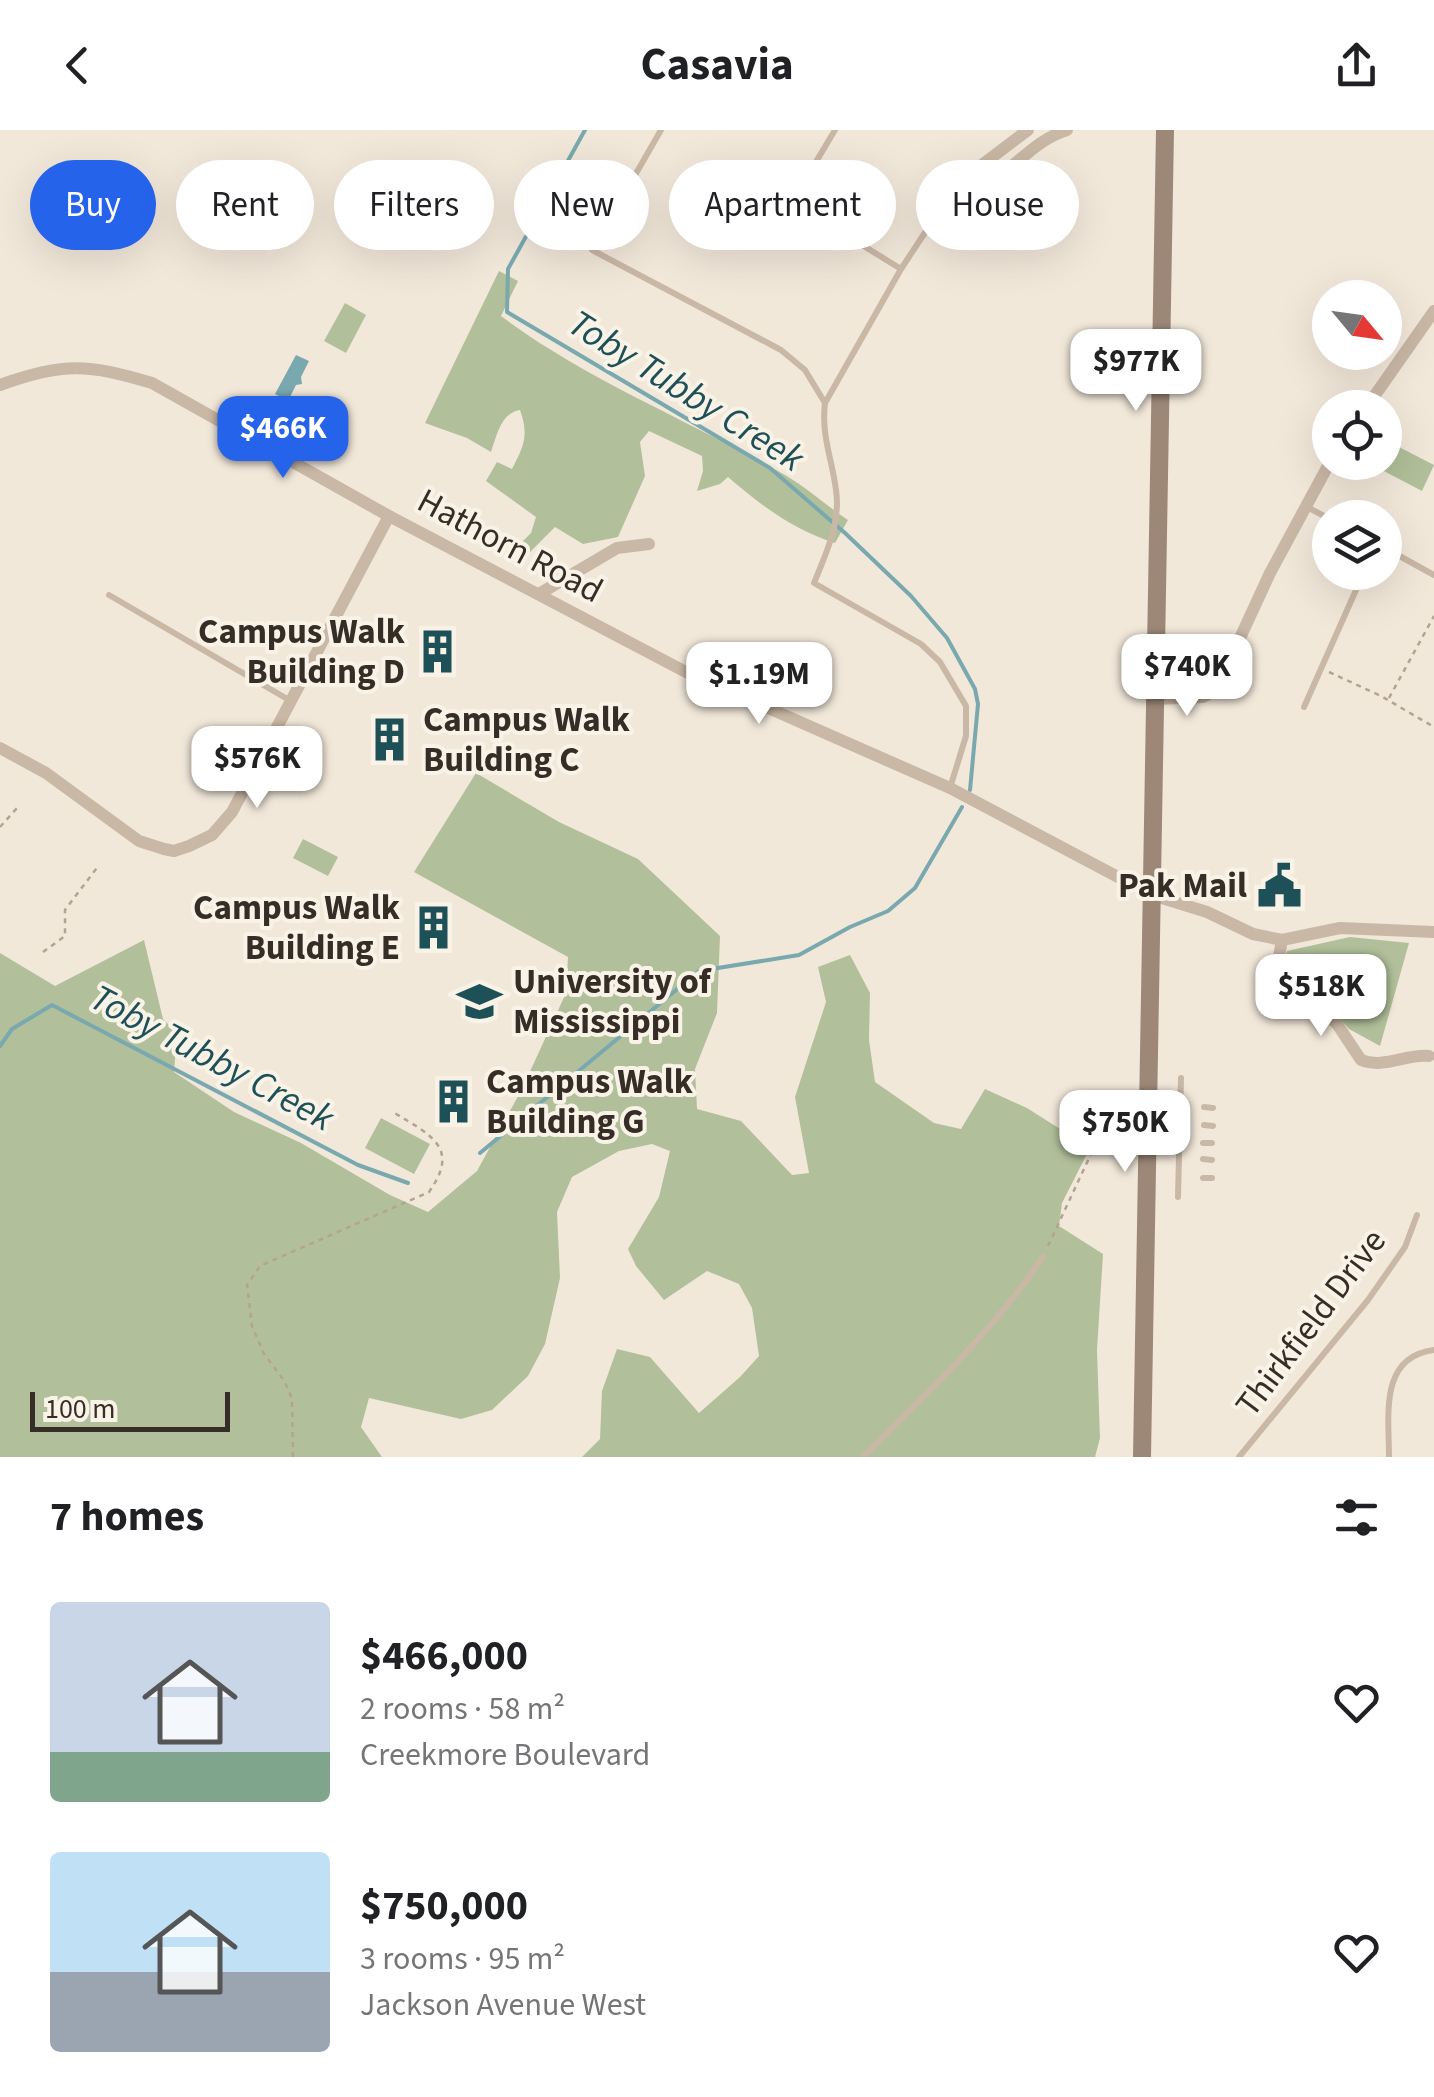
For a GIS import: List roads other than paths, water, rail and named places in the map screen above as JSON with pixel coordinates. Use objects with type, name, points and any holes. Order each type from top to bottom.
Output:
[{"type":"main road","points":[[1142,1457],[1165,130]]},
{"type":"street","points":[[989,160],[1028,130]]},
{"type":"street","points":[[1017,160],[1034,144],[1067,130]]},
{"type":"street","points":[[1379,390],[1434,311]]},
{"type":"street","points":[[0,385],[35,372],[70,368],[111,370],[152,383],[389,516]]},
{"type":"street","points":[[1156,699],[1203,698],[1216,690],[1319,480]]},
{"type":"street","name":"Hathorn Road","points":[[0,748],[46,773],[139,841],[174,851],[212,835],[232,812],[389,516],[684,670],[950,788],[1152,894],[1184,903],[1254,934],[1282,940]]},
{"type":"street","points":[[539,594],[617,548],[649,544]]},
{"type":"street","points":[[1429,1056],[1408,1054],[1385,1064],[1361,1060],[1316,1002],[1281,970],[1278,962],[1282,940],[1340,928],[1434,932]]},
{"type":"lane","points":[[661,130],[592,250],[781,350],[805,370],[826,403]]},
{"type":"lane","points":[[835,130],[804,182],[807,211],[902,268]]},
{"type":"lane","points":[[916,247],[826,403],[822,426],[837,494],[834,532],[814,583],[921,644],[940,662],[966,706],[966,736],[950,788]]},
{"type":"lane","points":[[1304,506],[1312,510]]},
{"type":"lane","points":[[1402,557],[1434,575]]},
{"type":"lane","points":[[1304,707],[1356,590]]},
{"type":"lane","points":[[109,595],[290,701]]},
{"type":"lane","points":[[1178,1198],[1183,1142],[1181,1078]]},
{"type":"lane","points":[[1149,1141],[1183,1142]]},
{"type":"lane","name":"Thirkfield Drive","points":[[1239,1457],[1368,1300],[1405,1247],[1417,1215]]},
{"type":"lane","points":[[863,1457],[976,1341],[1042,1257]]},
{"type":"lane","points":[[1389,1457],[1392,1376],[1410,1357],[1434,1350]]},
{"type":"water","points":[[296,355],[309,361],[302,384],[296,385],[288,401],[275,394]]},
{"type":"waterway","name":"Toby Tubby Creek","points":[[585,130],[508,269],[507,312],[770,468],[911,596],[947,638],[975,689],[978,704],[970,790]]},
{"type":"waterway","name":"Toby Tubby Creek","points":[[480,1153],[699,971],[799,955],[888,911],[915,888],[962,807]]},
{"type":"waterway","name":"Toby Tubby Creek","points":[[0,1046],[12,1029],[52,1005],[358,1165],[408,1183]]},
{"type":"place","name":"Campus Walk Building D","points":[[438,652]]},
{"type":"place","name":"Campus Walk Building C","points":[[390,740]]},
{"type":"place","name":"Pak Mail","points":[[1280,886]]},
{"type":"place","name":"Campus Walk Building E","points":[[433,928]]},
{"type":"place","name":"University of Mississippi","points":[[480,1002]]},
{"type":"place","name":"Campus Walk Building G","points":[[453,1102]]}]
